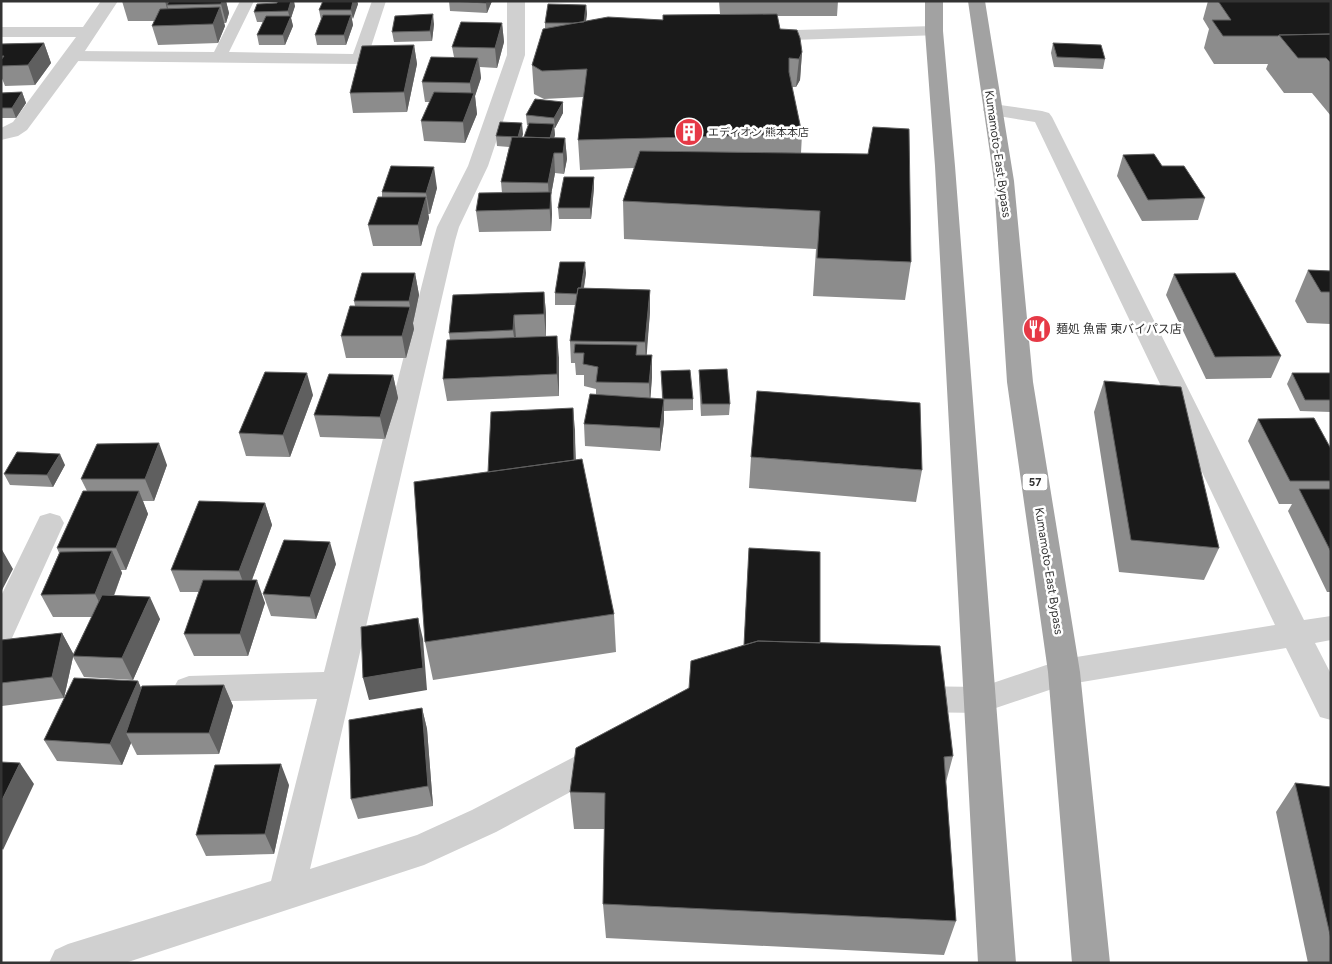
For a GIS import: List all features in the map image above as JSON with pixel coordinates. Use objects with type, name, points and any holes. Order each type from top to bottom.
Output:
[{"type":"highway","points":[[934,1],[934,30],[981,700],[997,963]]},
{"type":"highway","name":"Kumamoto-East Bypass","points":[[976,1],[1004,182],[1020,382],[1064,672],[1091,963]]},
{"type":"street","points":[[1,134],[11,132],[20,126],[73,56],[110,1]]},
{"type":"street","points":[[286,894],[444,241],[448,227],[478,166],[525,54],[516,1]]},
{"type":"street","points":[[747,36],[934,30]]},
{"type":"street","points":[[1,32],[88,32]]},
{"type":"street","points":[[993,110],[1042,117],[1331,707]]},
{"type":"street","points":[[1,629],[50,523]]},
{"type":"street","points":[[884,698],[981,700],[1064,672],[1331,628]]},
{"type":"street","points":[[166,689],[337,685]]},
{"type":"street","points":[[68,963],[424,849],[484,821],[628,746]]},
{"type":"lane","points":[[219,56],[248,1]]},
{"type":"lane","points":[[73,56],[219,56],[359,59],[380,1]]},
{"type":"building","points":[[169,1],[222,1],[221,4],[167,5]]},
{"type":"building","points":[[278,1],[291,1],[288,11],[254,12],[257,4],[277,3]]},
{"type":"building","points":[[323,1],[353,1],[351,10],[319,10]]},
{"type":"building","points":[[451,1],[487,1],[486,3]]},
{"type":"building","points":[[1218,1],[1331,1],[1331,34],[1223,36],[1212,20],[1231,20]]},
{"type":"building","points":[[548,4],[586,5],[584,22],[545,23]]},
{"type":"building","points":[[220,7],[213,24],[152,26],[160,9]]},
{"type":"building","points":[[433,14],[430,31],[392,32],[395,16]]},
{"type":"building","name":"エディオン 熊本本店","points":[[777,14],[780,29],[797,30],[800,38],[802,52],[799,59],[789,58],[789,72],[802,134],[578,140],[587,69],[542,71],[532,65],[543,29],[608,17],[663,20],[663,15]]},
{"type":"building","points":[[323,15],[351,15],[344,35],[315,35]]},
{"type":"building","points":[[266,16],[291,16],[283,35],[257,35]]},
{"type":"building","points":[[461,22],[502,23],[495,48],[452,47]]},
{"type":"building","points":[[1331,34],[1331,63],[1326,58],[1298,58],[1279,35]]},
{"type":"building","points":[[44,43],[28,65],[1,66],[1,60],[4,56],[1,56],[1,44]]},
{"type":"building","points":[[1053,43],[1101,45],[1105,59],[1057,57]]},
{"type":"building","points":[[414,45],[404,92],[350,93],[362,46]]},
{"type":"building","points":[[431,57],[478,58],[470,83],[422,82]]},
{"type":"building","points":[[22,92],[12,108],[1,108],[1,93]]},
{"type":"building","points":[[434,92],[474,93],[463,122],[421,121]]},
{"type":"building","points":[[535,99],[563,102],[554,118],[526,115]]},
{"type":"building","points":[[500,122],[522,123],[518,137],[496,136]]},
{"type":"building","points":[[529,123],[554,124],[550,138],[524,137]]},
{"type":"building","points":[[873,127],[909,129],[911,262],[817,258],[820,211],[623,201],[640,151],[868,154]]},
{"type":"building","points":[[512,137],[565,138],[563,153],[554,153],[548,183],[501,182]]},
{"type":"building","points":[[1154,154],[1162,166],[1184,166],[1205,198],[1148,200],[1123,155]]},
{"type":"building","points":[[391,166],[434,167],[426,193],[382,192]]},
{"type":"building","points":[[564,177],[594,177],[590,208],[558,208]]},
{"type":"building","points":[[551,192],[550,209],[476,211],[479,193]]},
{"type":"building","points":[[378,197],[426,197],[418,225],[368,225]]},
{"type":"building","points":[[560,262],[585,262],[581,288],[578,288],[577,294],[555,293]]},
{"type":"building","points":[[1308,270],[1331,271],[1331,292],[1321,292]]},
{"type":"building","points":[[362,273],[415,273],[409,301],[354,301]]},
{"type":"building","points":[[1235,273],[1281,356],[1215,357],[1174,274]]},
{"type":"building","points":[[578,288],[650,290],[645,342],[570,341]]},
{"type":"building","points":[[544,292],[544,314],[514,315],[513,330],[449,333],[453,295]]},
{"type":"building","points":[[350,306],[410,307],[402,336],[341,336]]},
{"type":"building","points":[[557,336],[557,374],[443,379],[447,340]]},
{"type":"building","points":[[575,344],[637,345],[636,355],[652,355],[649,383],[596,382],[598,367],[583,364],[584,353],[574,353]]},
{"type":"building","points":[[727,369],[730,404],[702,404],[699,370]]},
{"type":"building","points":[[690,370],[693,399],[663,399],[661,371]]},
{"type":"building","points":[[265,372],[307,373],[283,435],[239,433]]},
{"type":"building","points":[[1292,373],[1331,373],[1331,400],[1305,400]]},
{"type":"building","points":[[329,374],[393,375],[380,417],[314,415]]},
{"type":"building","points":[[1104,381],[1181,387],[1219,548],[1131,540]]},
{"type":"building","points":[[757,391],[920,403],[922,470],[751,457]]},
{"type":"building","points":[[590,394],[664,399],[660,428],[584,424]]},
{"type":"building","points":[[573,408],[574,460],[488,472],[491,412]]},
{"type":"building","points":[[1314,418],[1331,449],[1331,481],[1290,481],[1258,419]]},
{"type":"building","points":[[159,443],[145,479],[81,479],[97,444]]},
{"type":"building","points":[[17,452],[60,454],[47,475],[4,474]]},
{"type":"building","points":[[582,459],[614,614],[425,642],[414,482]]},
{"type":"building","points":[[1299,489],[1331,489],[1331,552]]},
{"type":"building","points":[[83,491],[139,491],[116,548],[57,548]]},
{"type":"building","points":[[199,501],[265,503],[239,571],[171,570]]},
{"type":"building","points":[[284,540],[330,542],[310,597],[263,594]]},
{"type":"building","points":[[749,548],[820,552],[820,643],[758,641],[744,645]]},
{"type":"building","points":[[112,551],[95,594],[41,595],[60,552]]},
{"type":"building","points":[[203,580],[257,580],[240,634],[184,634]]},
{"type":"building","points":[[102,595],[150,597],[122,658],[73,656]]},
{"type":"building","points":[[418,618],[423,668],[363,678],[361,627]]},
{"type":"building","points":[[62,633],[52,677],[1,683],[1,640]]},
{"type":"building","points":[[758,641],[940,646],[953,756],[944,757],[956,921],[603,904],[605,793],[570,792],[576,748],[689,688],[691,661]]},
{"type":"building","points":[[74,678],[138,681],[110,744],[44,740]]},
{"type":"building","points":[[224,685],[209,733],[126,733],[142,686]]},
{"type":"building","points":[[422,708],[428,786],[351,799],[349,720]]},
{"type":"building","points":[[1,762],[20,763],[1,802]]},
{"type":"building","points":[[281,764],[265,834],[196,835],[215,765]]},
{"type":"building","points":[[1295,783],[1331,787],[1331,939]]},
{"type":"place","name":"エディオン 熊本本店","points":[[689,132]]},
{"type":"place","name":"麺処 魚雷 東バイパス店","points":[[1037,329]]}]
